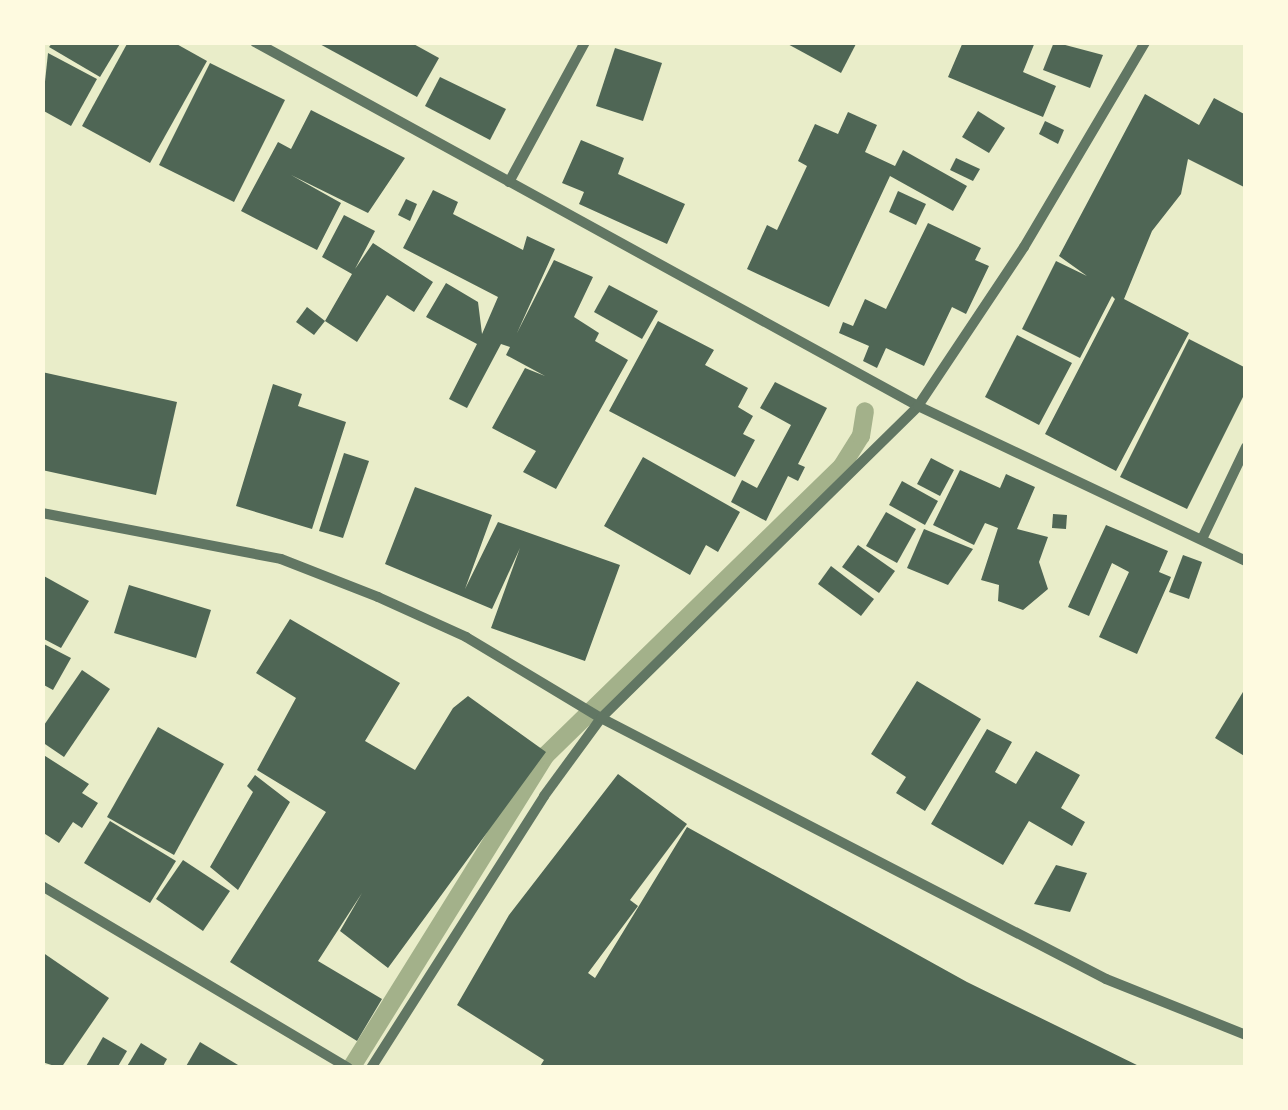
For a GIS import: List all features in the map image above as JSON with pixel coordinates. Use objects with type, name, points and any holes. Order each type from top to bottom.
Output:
[{"type":"street","points":[[255,42],[918,406],[1246,561]]},
{"type":"street","points":[[509,182],[585,42]]},
{"type":"street","points":[[371,1068],[544,796],[601,718],[918,406],[1024,247],[1145,42]]},
{"type":"street","points":[[1202,539],[1246,447]]},
{"type":"street","points":[[42,512],[281,559],[466,637],[601,718],[1106,979],[1246,1035]]},
{"type":"street","points":[[42,886],[348,1068]]},
{"type":"building","points":[[53,42],[121,42],[100,77],[49,47]]},
{"type":"building","points":[[128,42],[173,42],[207,61],[150,163],[82,126]]},
{"type":"building","points":[[316,42],[410,42],[439,58],[417,97]]},
{"type":"building","points":[[784,42],[857,42],[841,73]]},
{"type":"building","points":[[963,42],[1035,42],[1023,72],[1056,86],[1043,117],[948,77]]},
{"type":"building","points":[[1054,42],[1103,55],[1090,88],[1043,70]]},
{"type":"building","points":[[615,48],[662,63],[643,121],[596,106]]},
{"type":"building","points":[[48,53],[97,79],[71,126],[42,110]]},
{"type":"building","points":[[210,63],[285,100],[234,202],[159,165]]},
{"type":"building","points":[[440,77],[506,109],[490,140],[425,106]]},
{"type":"building","points":[[1145,94],[1199,125],[1214,98],[1246,115],[1246,188],[1188,159],[1181,194],[1152,231],[1124,299],[1189,333],[1116,471],[1045,434],[1115,299],[1112,296],[1080,358],[1022,329],[1056,261],[1087,276],[1059,256]]},
{"type":"building","points":[[311,110],[405,158],[368,213],[291,175],[341,203],[317,250],[241,211],[278,142],[291,149]]},
{"type":"building","points":[[978,111],[1005,128],[989,153],[962,137]]},
{"type":"building","points":[[848,112],[877,125],[865,152],[895,166],[903,150],[967,186],[953,211],[890,176],[829,307],[747,269],[767,225],[777,230],[807,166],[798,161],[815,124],[838,134]]},
{"type":"building","points":[[1045,121],[1064,130],[1058,144],[1039,134]]},
{"type":"building","points":[[581,140],[624,158],[618,174],[685,204],[667,244],[579,204],[584,192],[562,183]]},
{"type":"building","points":[[956,158],[980,169],[973,181],[950,170]]},
{"type":"building","points":[[433,190],[458,202],[453,214],[523,250],[527,236],[555,249],[517,333],[554,260],[593,277],[574,317],[599,333],[595,341],[628,360],[556,489],[523,472],[536,451],[492,428],[525,368],[545,376],[506,355],[510,347],[501,344],[467,408],[449,399],[477,344],[426,317],[446,283],[478,302],[482,334],[498,297],[403,248]]},
{"type":"building","points":[[898,191],[926,204],[916,225],[889,212]]},
{"type":"building","points":[[406,199],[417,204],[410,221],[398,215]]},
{"type":"building","points":[[344,215],[375,231],[355,269],[373,243],[433,282],[414,312],[387,295],[357,342],[325,321],[352,274],[322,257]]},
{"type":"building","points":[[928,223],[981,248],[975,260],[989,266],[966,314],[952,307],[924,366],[886,348],[877,368],[863,361],[869,346],[839,333],[843,322],[853,326],[865,299],[886,309]]},
{"type":"building","points":[[609,285],[658,311],[642,339],[594,312]]},
{"type":"building","points":[[307,307],[325,321],[314,335],[296,322]]},
{"type":"building","points":[[658,321],[714,350],[705,365],[748,388],[738,407],[753,416],[743,434],[755,440],[735,477],[609,411]]},
{"type":"building","points":[[1017,335],[1072,363],[1039,425],[985,397]]},
{"type":"building","points":[[1189,339],[1246,368],[1246,391],[1187,509],[1120,477]]},
{"type":"building","points":[[42,372],[177,402],[156,495],[42,470]]},
{"type":"building","points":[[775,382],[827,408],[798,464],[805,467],[798,481],[788,476],[766,521],[731,502],[742,480],[757,488],[791,425],[760,408]]},
{"type":"building","points":[[273,384],[302,394],[298,406],[346,422],[312,529],[236,506]]},
{"type":"building","points":[[344,453],[369,461],[343,538],[319,531]]},
{"type":"building","points":[[643,457],[740,512],[718,552],[706,545],[690,575],[604,526]]},
{"type":"building","points":[[931,458],[954,470],[940,496],[917,484]]},
{"type":"building","points":[[960,470],[1000,488],[1006,474],[1035,487],[1017,529],[1048,537],[1039,562],[1048,589],[1023,610],[998,601],[999,585],[981,580],[998,528],[985,523],[974,545],[933,525]]},
{"type":"building","points":[[902,481],[938,501],[925,525],[889,505]]},
{"type":"building","points":[[415,487],[492,515],[465,589],[498,522],[620,565],[585,661],[491,628],[520,548],[492,609],[385,564]]},
{"type":"building","points":[[886,512],[916,529],[897,563],[866,546]]},
{"type":"building","points":[[1053,514],[1067,515],[1066,529],[1052,528]]},
{"type":"building","points":[[1106,525],[1168,551],[1159,572],[1171,577],[1137,654],[1099,637],[1129,572],[1112,563],[1089,616],[1068,607]]},
{"type":"building","points":[[924,529],[973,549],[948,585],[907,568]]},
{"type":"building","points":[[858,545],[895,571],[879,593],[842,567]]},
{"type":"building","points":[[1183,555],[1202,562],[1189,599],[1169,592]]},
{"type":"building","points":[[831,566],[874,599],[861,616],[818,584]]},
{"type":"building","points":[[42,575],[89,601],[61,648],[42,638]]},
{"type":"building","points":[[129,585],[211,610],[196,658],[114,633]]},
{"type":"building","points":[[290,619],[400,683],[365,741],[415,770],[453,708],[468,696],[546,752],[388,968],[340,931],[362,893],[318,961],[382,999],[357,1041],[230,962],[326,812],[257,770],[296,698],[256,673]]},
{"type":"building","points":[[42,643],[71,658],[53,690],[42,684]]},
{"type":"building","points":[[82,670],[110,689],[64,757],[42,742],[42,728]]},
{"type":"building","points":[[917,681],[981,719],[925,811],[896,793],[906,777],[871,754]]},
{"type":"building","points":[[1246,687],[1246,757],[1215,738]]},
{"type":"building","points":[[158,727],[224,764],[174,855],[107,817]]},
{"type":"building","points":[[987,729],[1012,742],[995,772],[1016,784],[1036,751],[1080,775],[1061,808],[1085,822],[1072,846],[1029,821],[1003,865],[931,824]]},
{"type":"building","points":[[42,754],[89,784],[82,793],[98,803],[82,828],[73,822],[59,843],[42,832]]},
{"type":"building","points":[[618,774],[687,824],[630,900],[638,906],[588,973],[595,978],[687,827],[967,982],[1143,1068],[539,1068],[544,1060],[457,1005],[509,915]]},
{"type":"building","points":[[255,775],[290,802],[238,890],[210,867],[253,792],[247,786]]},
{"type":"building","points":[[110,821],[176,861],[150,903],[84,863]]},
{"type":"building","points":[[183,860],[230,891],[203,931],[156,899]]},
{"type":"building","points":[[1056,865],[1087,873],[1070,912],[1034,904]]},
{"type":"building","points":[[42,952],[109,998],[61,1068],[42,1062]]},
{"type":"building","points":[[103,1037],[127,1051],[117,1068],[85,1068]]},
{"type":"building","points":[[200,1042],[243,1068],[185,1068]]},
{"type":"building","points":[[141,1043],[167,1059],[162,1068],[126,1068]]},
{"type":"waterway","points":[[351,1068],[546,755],[842,466],[861,436],[865,411]]}]
